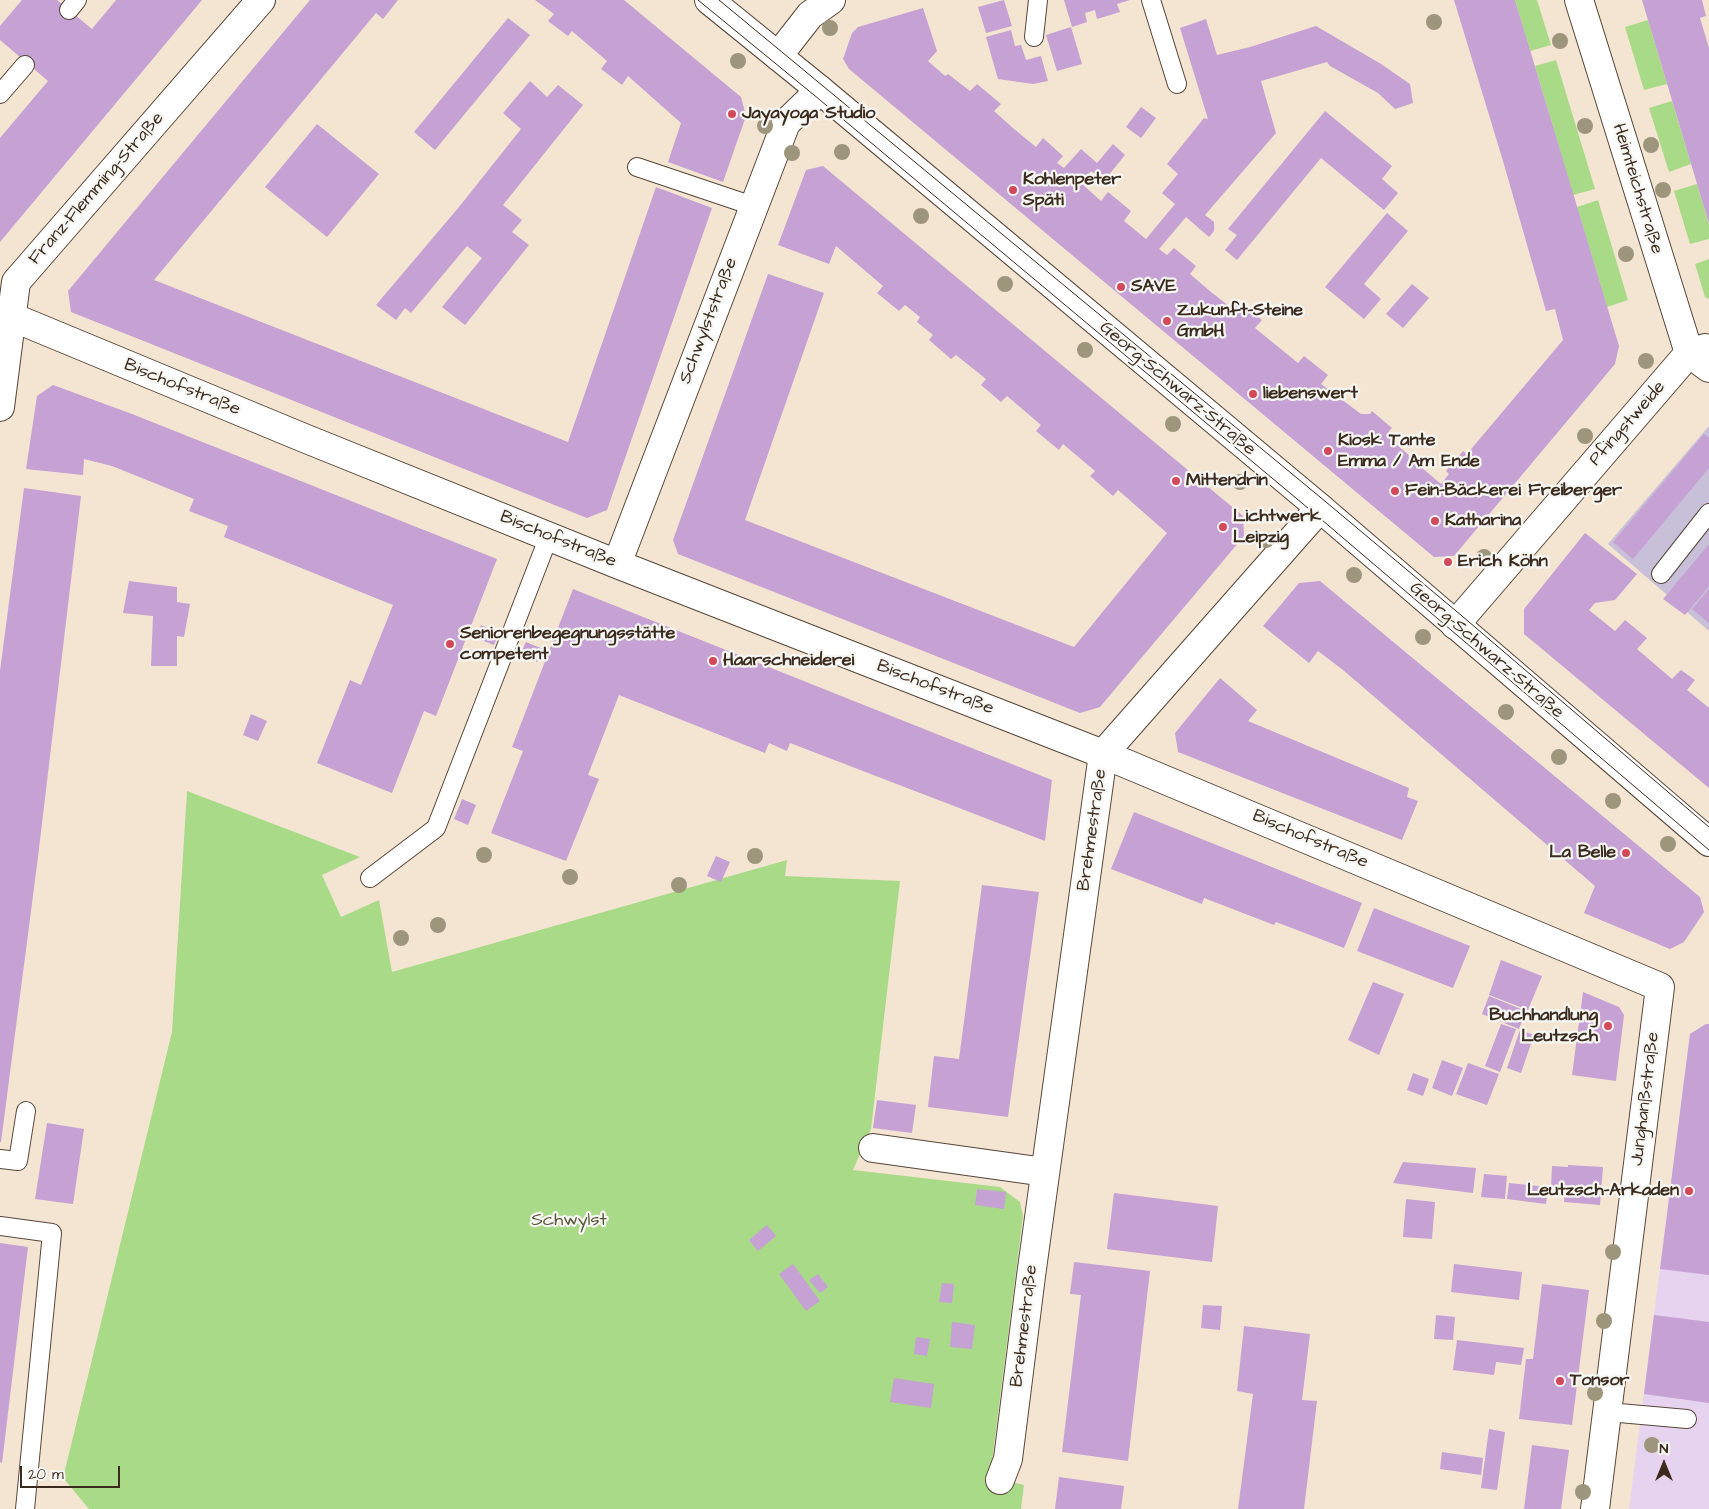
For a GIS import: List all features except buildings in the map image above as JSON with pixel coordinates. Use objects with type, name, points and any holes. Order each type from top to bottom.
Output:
[{"type":"street","name":"Franz-Flemming-Straße","points":[[0,407],[16,282],[261,0]]},
{"type":"street","name":"Georg-Schwarz-Straße","points":[[709,0],[820,90],[1320,508],[1709,842]]},
{"type":"street","points":[[778,56],[810,15],[830,0]]},
{"type":"street","name":"Heimteichstraße","points":[[1579,0],[1702,356]]},
{"type":"street","name":"Schwylststraße","points":[[617,564],[786,123],[820,90]]},
{"type":"street","name":"Bischofstraße","points":[[12,317],[617,564],[1103,754],[1660,987]]},
{"type":"street","name":"Pfingstweide","points":[[1455,625],[1702,356]]},
{"type":"street","name":"Brehmestraße","points":[[1000,1480],[1008,1459],[1103,754],[1320,508]]},
{"type":"street","name":"Junghanßstraße","points":[[1595,1509],[1660,987]]},
{"type":"street","points":[[873,1148],[1046,1172]]},
{"type":"lane","points":[[1034,37],[1038,0]]},
{"type":"lane","points":[[1151,0],[1177,84]]},
{"type":"lane","points":[[0,94],[25,65]]},
{"type":"lane","points":[[637,167],[753,206]]},
{"type":"lane","points":[[1661,574],[1709,513]]},
{"type":"lane","points":[[370,878],[436,828],[549,536]]},
{"type":"lane","points":[[0,1159],[18,1161],[26,1110]]},
{"type":"lane","points":[[0,1226],[52,1233],[25,1509]]},
{"type":"lane","points":[[1608,1412],[1687,1419]]},
{"type":"shaded area","points":[[1709,426],[1709,631],[1608,544]]},
{"type":"shaded area","name":"Leutzsch-Arkaden","points":[[1709,1024],[1709,1509],[1629,1509],[1690,1034]]},
{"type":"green space","points":[[1515,0],[1537,0],[1551,45],[1530,51]]},
{"type":"green space","points":[[1648,20],[1667,84],[1644,90],[1625,27]]},
{"type":"green space","points":[[1556,60],[1595,189],[1573,195],[1535,66]]},
{"type":"green space","points":[[1672,101],[1691,164],[1669,172],[1649,108]]},
{"type":"green space","points":[[1697,184],[1709,225],[1709,239],[1690,244],[1674,191]]},
{"type":"green space","points":[[1598,200],[1628,300],[1607,307],[1577,207]]},
{"type":"green space","points":[[1709,259],[1709,299],[1705,297],[1695,264]]},
{"type":"green space","name":"Schwylst","points":[[187,791],[360,857],[322,875],[341,917],[379,900],[392,972],[787,860],[785,876],[900,881],[871,1129],[853,1170],[1000,1187],[1020,1202],[1023,1216],[990,1477],[1024,1485],[1021,1509],[89,1509],[63,1478],[172,1032]]},
{"type":"tram line","points":[[698,0],[1315,514],[1709,850]]},
{"type":"tram line","points":[[719,0],[1326,502],[1709,827]]},
{"type":"place","name":"Jayayoga Studio","points":[[732,114]]},
{"type":"place","name":"Kohlenpeter Späti","points":[[1013,190]]},
{"type":"place","name":"SAVE","points":[[1121,287]]},
{"type":"place","name":"Zukunft-Steine GmbH","points":[[1167,321]]},
{"type":"place","name":"liebenswert","points":[[1253,394]]},
{"type":"place","name":"Kiosk Tante Emma / Am Ende","points":[[1328,451]]},
{"type":"place","name":"Mittendrin","points":[[1176,481]]},
{"type":"place","name":"Fein-Bäckerei Freiberger","points":[[1395,491]]},
{"type":"place","name":"Katharina","points":[[1435,521]]},
{"type":"place","name":"Lichtwerk Leipzig","points":[[1223,527]]},
{"type":"place","name":"Erich Köhn","points":[[1448,562]]},
{"type":"place","name":"Seniorenbegegnungsstätte competent","points":[[450,644]]},
{"type":"place","name":"Haarschneiderei","points":[[713,661]]},
{"type":"place","name":"La Belle","points":[[1626,853]]},
{"type":"place","name":"Buchhandlung Leutzsch","points":[[1608,1026]]},
{"type":"place","name":"Leutzsch-Arkaden","points":[[1689,1191]]},
{"type":"place","name":"Tonsor","points":[[1560,1381]]}]
